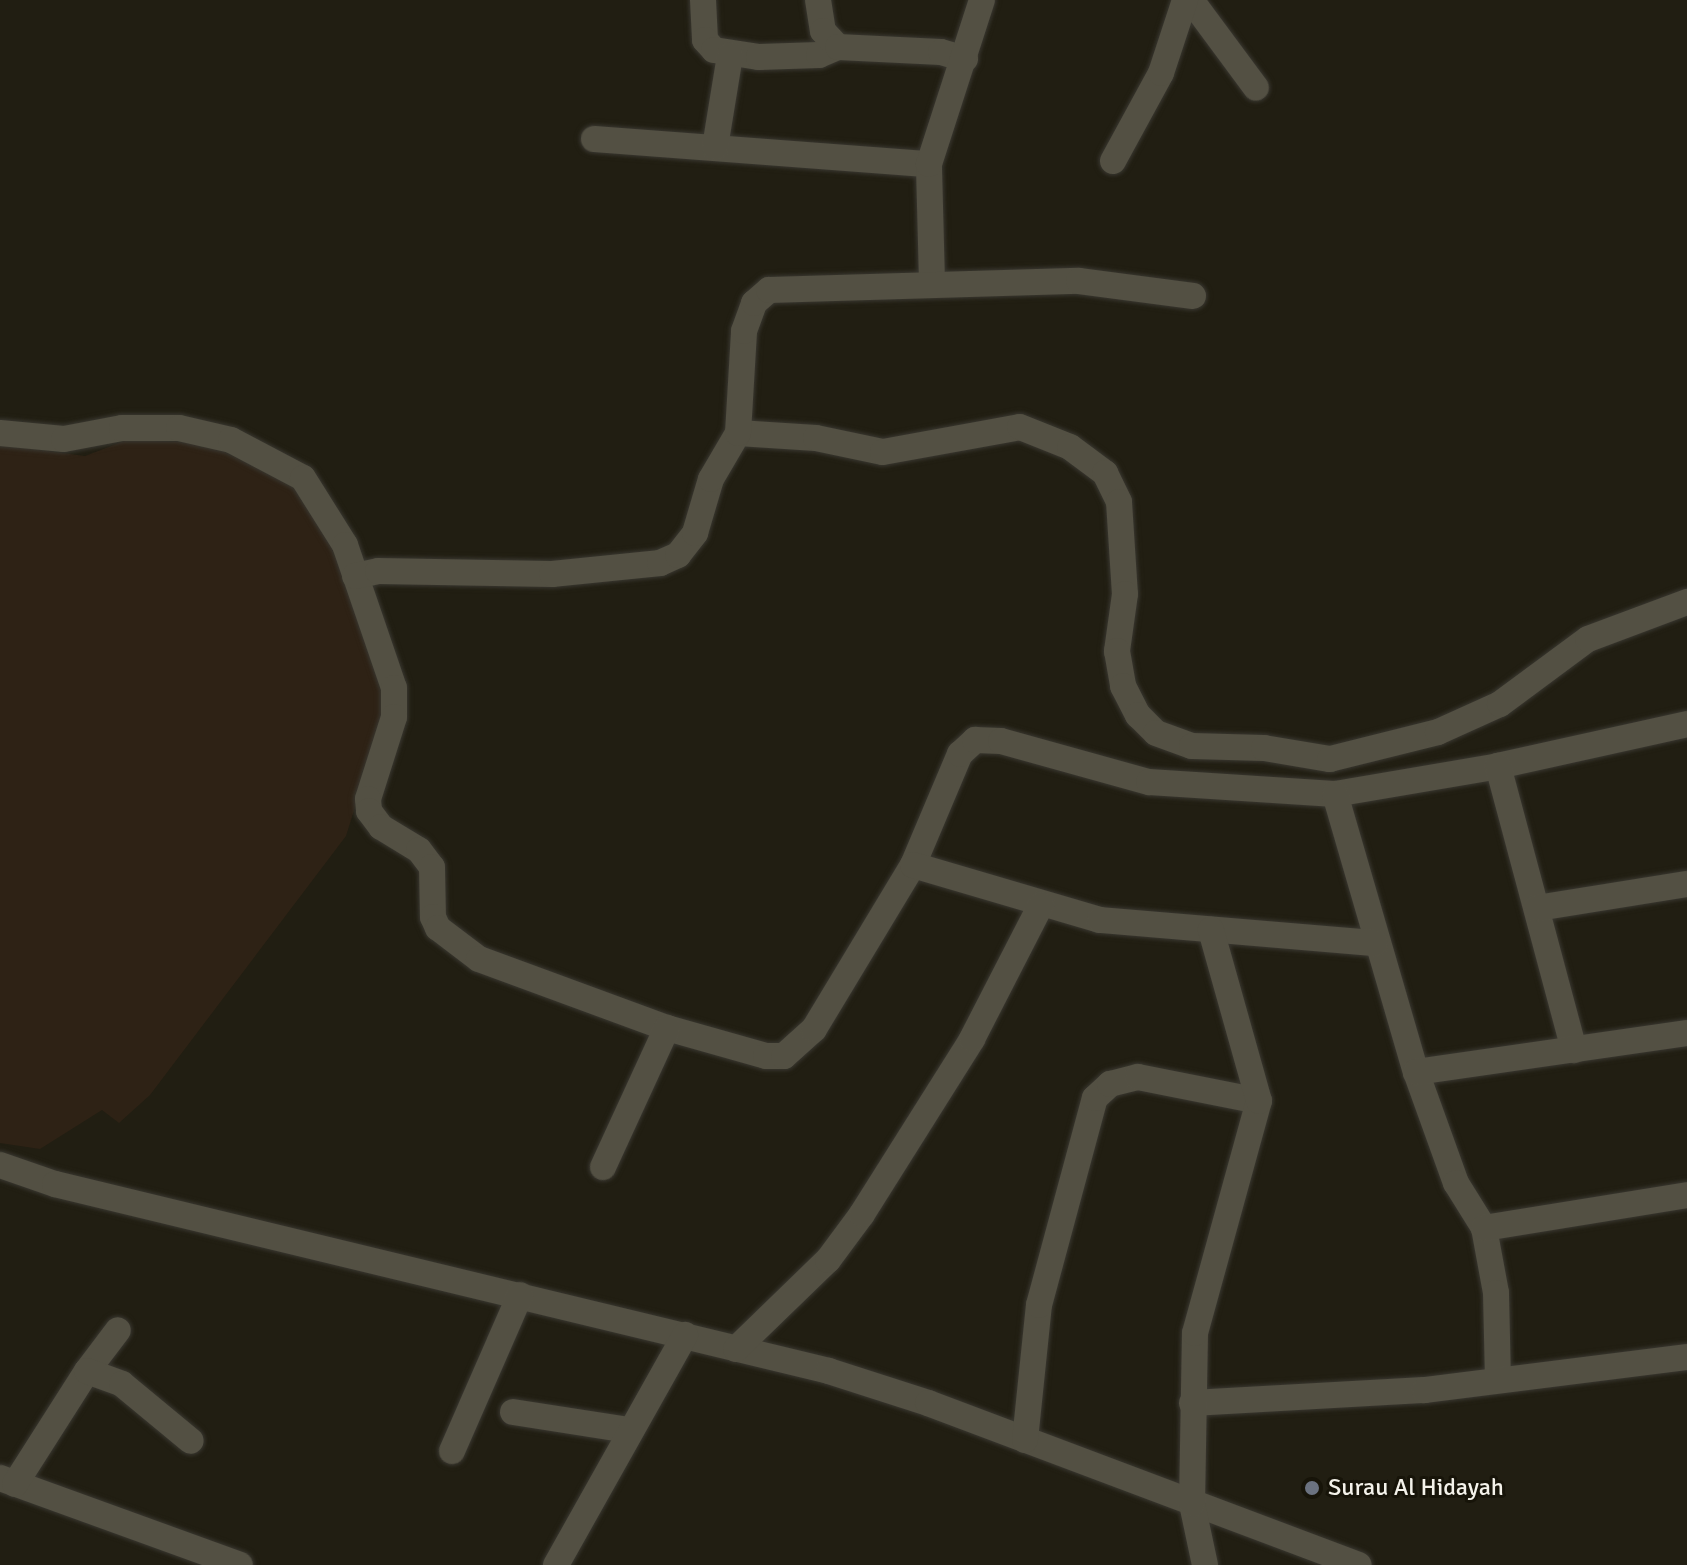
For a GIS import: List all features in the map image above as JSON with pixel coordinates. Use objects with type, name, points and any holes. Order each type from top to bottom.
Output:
[{"type":"street","points":[[703,0],[707,44],[730,55],[819,55],[838,47],[941,52],[965,59]]},
{"type":"street","points":[[818,0],[823,31],[838,47]]},
{"type":"street","points":[[932,282],[929,164],[982,0]]},
{"type":"street","points":[[1113,161],[1161,73],[1185,0]]},
{"type":"street","points":[[1191,0],[1256,88]]},
{"type":"street","points":[[715,147],[730,55]]},
{"type":"street","points":[[594,139],[665,148],[715,147],[929,164]]},
{"type":"street","points":[[355,576],[378,571],[511,576],[660,563],[688,546],[711,479],[738,433],[744,331],[762,294],[932,282],[1079,281],[1193,296]]},
{"type":"street","points":[[738,433],[816,438],[883,452],[1020,427],[1070,447],[1109,478],[1119,502],[1125,594],[1117,651],[1123,686],[1138,715],[1156,733],[1192,746],[1264,748],[1330,759],[1438,732],[1500,704],[1588,639],[1687,602]]},
{"type":"street","points":[[0,433],[64,439],[122,428],[179,428],[231,440],[293,469],[313,488],[340,535],[396,701],[368,799],[369,811],[381,827],[419,850],[432,867],[433,917],[438,928],[479,959],[667,1028],[766,1056],[784,1056],[814,1029],[913,865],[960,754],[975,740],[1001,741],[1149,782],[1335,794],[1498,766],[1687,724]]},
{"type":"street","points":[[1498,766],[1574,1050]]},
{"type":"street","points":[[1335,794],[1375,943],[1416,1072],[1456,1183],[1484,1228],[1496,1293],[1498,1380]]},
{"type":"street","points":[[913,865],[1100,920],[1375,943]]},
{"type":"street","points":[[1537,908],[1687,884]]},
{"type":"street","points":[[736,1349],[828,1260],[862,1214],[972,1039],[1041,905]]},
{"type":"street","points":[[1205,1565],[1192,1504],[1195,1333],[1259,1101],[1211,930]]},
{"type":"street","points":[[603,1167],[667,1028]]},
{"type":"street","points":[[1416,1072],[1687,1033]]},
{"type":"street","points":[[1025,1440],[1039,1305],[1095,1098],[1110,1084],[1138,1077],[1259,1101]]},
{"type":"street","points":[[0,1165],[42,1180],[685,1335],[879,1386],[1359,1565]]},
{"type":"street","points":[[1484,1228],[1687,1195]]},
{"type":"street","points":[[452,1451],[520,1295]]},
{"type":"street","points":[[118,1330],[7,1481],[187,1556],[240,1565]]},
{"type":"street","points":[[556,1565],[587,1517],[628,1430],[685,1335]]},
{"type":"street","points":[[1192,1403],[1425,1390],[1687,1357]]},
{"type":"street","points":[[87,1371],[122,1384],[191,1441]]},
{"type":"street","points":[[513,1412],[628,1430]]},
{"type":"shaded area","points":[[127,440],[204,443],[300,486],[340,550],[386,708],[346,836],[150,1095],[119,1123],[102,1110],[40,1149],[0,1143],[0,445],[85,456]]},
{"type":"place","name":"Surau Al Hidayah","points":[[1312,1488]]}]
